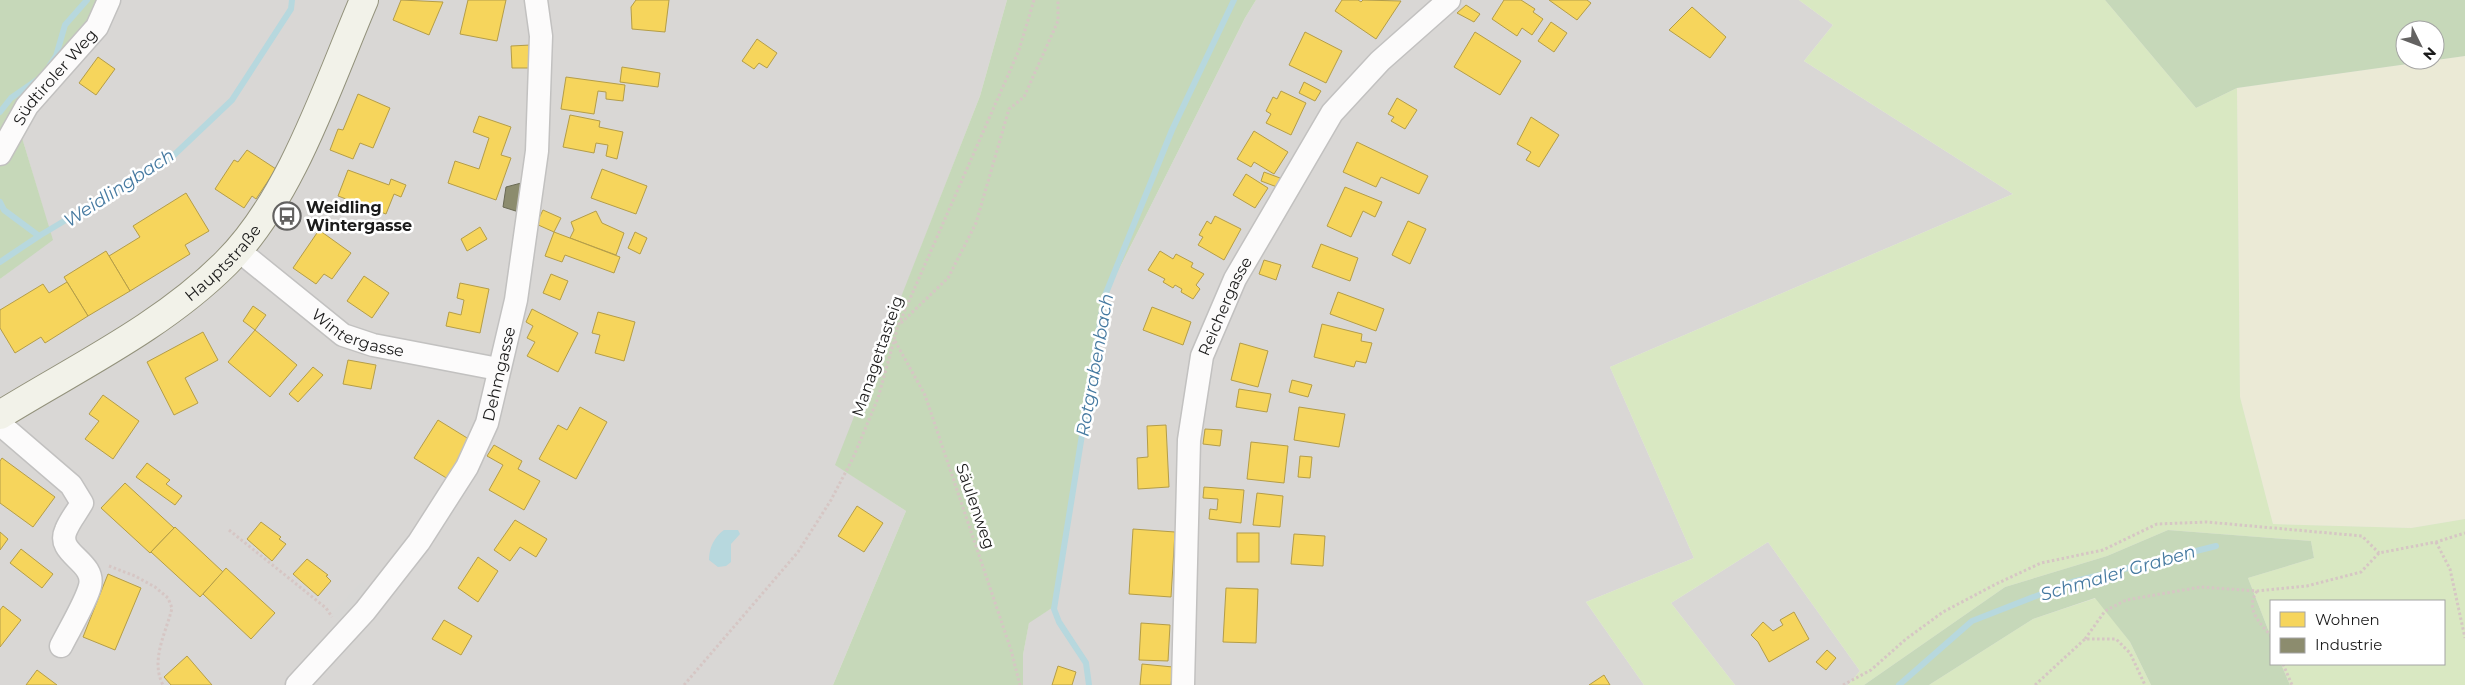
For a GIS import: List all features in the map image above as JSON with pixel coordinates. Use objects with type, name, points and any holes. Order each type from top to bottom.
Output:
[{"type":"main road","name":"Hauptstraße","points":[[0,415],[136,332],[190,294],[238,250],[270,206],[294,163],[364,0]]},
{"type":"street","name":"Südtiroler Weg","points":[[1,153],[27,106],[97,27],[109,0]]},
{"type":"street","name":"Dehmgasse","points":[[297,685],[347,630],[419,542],[467,467],[487,423],[498,369],[516,300],[537,151],[541,36],[536,0]]},
{"type":"street","name":"Reichergasse","points":[[1183,685],[1189,440],[1202,356],[1235,279],[1332,113],[1380,61],[1449,0]]},
{"type":"street","name":"Wintergasse","points":[[238,250],[343,335],[373,345],[498,369]]},
{"type":"street","points":[[0,424],[71,486],[82,503],[65,531],[64,542],[68,551],[86,566],[90,586],[61,646]]},
{"type":"path","name":"Managettasteig","points":[[684,685],[798,552],[831,500],[853,458],[878,398],[898,326],[1019,50],[1034,0]]},
{"type":"path","points":[[898,326],[948,278],[976,223],[1009,108],[1024,97],[1058,21],[1058,0]]},
{"type":"path","name":"Säulenweg","points":[[894,341],[925,395],[1011,650],[1020,685]]},
{"type":"path","points":[[1843,685],[1871,670],[1906,639],[1942,612],[1996,584],[2041,563],[2103,550],[2157,524],[2207,522],[2362,536],[2379,553]]},
{"type":"path","points":[[229,530],[326,608],[331,616],[347,630]]},
{"type":"path","points":[[2035,685],[2085,639],[2105,610],[2126,600],[2201,587],[2257,590],[2307,586],[2361,572],[2379,553],[2436,542],[2465,533]]},
{"type":"path","points":[[2436,542],[2450,569],[2465,638]]},
{"type":"path","points":[[86,566],[95,564],[113,566],[136,576],[168,598],[172,608],[164,632],[158,669],[163,685]]},
{"type":"path","points":[[2257,590],[2252,599],[2253,613],[2270,635]]},
{"type":"path","points":[[2085,639],[2116,639],[2130,653],[2145,685]]},
{"type":"path","points":[[2283,665],[2292,685]]},
{"type":"shaded area","points":[[105,0],[1007,0],[980,96],[836,465],[906,511],[833,685],[0,685],[0,279],[52,239],[20,131]]},
{"type":"shaded area","points":[[1256,0],[1799,0],[1833,25],[1804,61],[2013,194],[1610,367],[1694,558],[1586,602],[1644,685],[1023,685],[1023,655],[1029,622],[1055,606],[1103,301],[1245,18]]},
{"type":"shaded area","points":[[1768,542],[1860,671],[1848,685],[1735,685],[1671,603]]},
{"type":"shaded area","points":[[362,582],[375,593],[347,627],[332,614]]},
{"type":"green space","points":[[0,0],[105,0],[20,131],[53,240],[0,279]]},
{"type":"green space","points":[[1007,0],[1256,0],[1245,18],[1103,301],[1055,606],[1029,623],[1023,655],[1023,685],[833,685],[906,511],[835,465],[980,96]]},
{"type":"green space","points":[[1799,0],[2105,0],[2196,108],[2237,88],[2240,397],[2273,524],[2411,528],[2465,519],[2465,685],[2290,685],[2281,665],[2445,665],[2445,600],[2270,600],[2270,634],[2248,578],[2314,558],[2311,541],[2168,530],[2107,556],[2005,587],[1864,685],[1848,685],[1860,671],[1768,542],[1671,603],[1735,685],[1644,685],[1586,602],[1694,558],[1610,367],[2013,194],[1804,61],[1833,25]]},
{"type":"green space","points":[[2105,0],[2465,0],[2465,56],[2445,59],[2445,20],[2395,20],[2395,66],[2237,88],[2196,108]]},
{"type":"green space","points":[[2465,56],[2465,519],[2411,528],[2273,524],[2240,397],[2237,88],[2395,66],[2395,70],[2445,70],[2445,59]]},
{"type":"green space","points":[[2168,530],[2311,541],[2314,558],[2248,578],[2270,634],[2270,665],[2281,665],[2290,685],[2151,685],[2130,642],[2095,598],[2033,619],[1929,685],[1864,685],[2005,587],[2107,556]]},
{"type":"green space","points":[[2096,598],[2130,642],[2151,685],[1929,685],[2033,619]]},
{"type":"water","points":[[724,530],[738,530],[740,534],[731,544],[731,562],[726,566],[718,567],[709,560],[709,556],[715,539]]},
{"type":"building: Wohnen","points":[[401,0],[443,2],[429,35],[393,20]]},
{"type":"building: Wohnen","points":[[468,0],[506,0],[497,41],[460,34]]},
{"type":"building: Wohnen","points":[[636,0],[669,0],[665,32],[632,29],[631,7]]},
{"type":"building: Wohnen","points":[[1342,0],[1358,0],[1361,2],[1363,0],[1401,1],[1376,39],[1335,11]]},
{"type":"building: Wohnen","points":[[1504,0],[1521,0],[1535,9],[1533,12],[1543,19],[1532,35],[1522,28],[1517,36],[1492,19]]},
{"type":"building: Wohnen","points":[[1549,0],[1587,0],[1591,3],[1577,20]]},
{"type":"building: Wohnen","points":[[1466,5],[1480,14],[1474,22],[1457,13]]},
{"type":"building: Wohnen","points":[[1692,7],[1726,37],[1710,58],[1669,30]]},
{"type":"building: Wohnen","points":[[1551,22],[1567,33],[1554,52],[1538,41]]},
{"type":"building: Wohnen","points":[[1305,32],[1342,51],[1326,83],[1289,65]]},
{"type":"building: Wohnen","points":[[1475,32],[1521,61],[1500,95],[1454,67]]},
{"type":"building: Wohnen","points":[[757,39],[777,53],[767,68],[759,63],[754,69],[742,61]]},
{"type":"building: Wohnen","points":[[531,45],[531,68],[512,68],[511,46]]},
{"type":"building: Wohnen","points":[[98,57],[115,69],[96,95],[79,83]]},
{"type":"building: Wohnen","points":[[622,67],[660,73],[658,87],[620,82]]},
{"type":"building: Wohnen","points":[[566,77],[625,85],[623,101],[606,99],[606,92],[598,91],[594,114],[561,109]]},
{"type":"building: Wohnen","points":[[1304,82],[1321,91],[1315,101],[1299,93]]},
{"type":"building: Wohnen","points":[[1281,91],[1306,103],[1291,135],[1266,123],[1271,114],[1266,111],[1273,97],[1277,99]]},
{"type":"building: Wohnen","points":[[358,94],[390,108],[373,148],[360,143],[353,159],[330,150],[338,129],[343,130]]},
{"type":"building: Wohnen","points":[[1397,98],[1417,110],[1405,129],[1391,121],[1394,117],[1388,114]]},
{"type":"building: Wohnen","points":[[570,115],[600,121],[599,127],[623,132],[617,159],[606,156],[608,145],[596,143],[594,153],[563,147]]},
{"type":"building: Wohnen","points":[[479,116],[511,127],[501,155],[511,158],[496,200],[448,183],[455,161],[479,169],[489,138],[473,132]]},
{"type":"building: Wohnen","points":[[1531,117],[1559,135],[1539,167],[1526,160],[1531,152],[1517,144]]},
{"type":"building: Wohnen","points":[[1254,131],[1288,152],[1274,174],[1254,162],[1251,167],[1237,159]]},
{"type":"building: Wohnen","points":[[1357,142],[1428,176],[1419,194],[1381,177],[1376,187],[1343,172]]},
{"type":"building: Wohnen","points":[[247,150],[276,169],[256,199],[252,196],[244,208],[215,189],[234,160],[238,162]]},
{"type":"building: Wohnen","points":[[602,169],[647,186],[636,214],[591,198]]},
{"type":"building: Wohnen","points":[[348,170],[389,185],[391,179],[406,185],[401,197],[394,194],[386,214],[338,196]]},
{"type":"building: Wohnen","points":[[1264,172],[1280,178],[1277,187],[1261,181]]},
{"type":"building: Wohnen","points":[[1246,174],[1268,188],[1255,208],[1233,195]]},
{"type":"building: Wohnen","points":[[1345,187],[1382,202],[1375,217],[1363,211],[1351,237],[1327,226]]},
{"type":"building: Wohnen","points":[[186,193],[209,231],[185,245],[190,254],[130,291],[109,256],[140,237],[133,226]]},
{"type":"building: Wohnen","points":[[543,210],[561,218],[554,232],[536,224]]},
{"type":"building: Wohnen","points":[[596,211],[602,223],[624,233],[616,255],[570,238],[574,230],[571,222]]},
{"type":"building: Wohnen","points":[[1215,216],[1241,229],[1224,260],[1198,245],[1203,237],[1199,235],[1207,221],[1211,224]]},
{"type":"building: Wohnen","points":[[1408,221],[1426,229],[1410,264],[1392,255]]},
{"type":"building: Wohnen","points":[[480,227],[487,239],[467,251],[461,239]]},
{"type":"building: Wohnen","points":[[319,230],[351,253],[332,279],[324,274],[316,284],[293,268]]},
{"type":"building: Wohnen","points":[[554,232],[620,257],[614,273],[565,255],[562,262],[545,256]]},
{"type":"building: Wohnen","points":[[635,232],[647,238],[640,254],[628,248]]},
{"type":"building: Wohnen","points":[[1321,244],[1358,258],[1350,281],[1312,267]]},
{"type":"building: Wohnen","points":[[106,251],[130,291],[88,316],[64,277]]},
{"type":"building: Wohnen","points":[[1160,251],[1173,259],[1176,254],[1193,263],[1191,267],[1204,274],[1196,285],[1200,289],[1193,299],[1181,292],[1182,289],[1175,285],[1173,288],[1163,282],[1165,279],[1148,270]]},
{"type":"building: Wohnen","points":[[1264,260],[1281,265],[1276,280],[1259,274]]},
{"type":"building: Wohnen","points":[[551,274],[568,281],[560,300],[543,293]]},
{"type":"building: Wohnen","points":[[364,276],[389,293],[372,318],[347,301]]},
{"type":"building: Wohnen","points":[[67,282],[88,316],[45,343],[41,337],[15,353],[0,328],[0,310],[43,284],[49,293]]},
{"type":"building: Wohnen","points":[[460,283],[489,289],[480,333],[446,326],[449,312],[461,315],[464,300],[457,298]]},
{"type":"building: Wohnen","points":[[1338,292],[1384,309],[1376,331],[1330,314]]},
{"type":"building: Wohnen","points":[[253,306],[266,315],[255,330],[243,321]]},
{"type":"building: Wohnen","points":[[1152,307],[1191,322],[1183,345],[1143,330]]},
{"type":"building: Wohnen","points":[[532,309],[578,333],[558,372],[527,356],[535,342],[527,338],[533,326],[526,322]]},
{"type":"building: Wohnen","points":[[598,312],[635,322],[624,361],[595,353],[600,335],[592,333]]},
{"type":"building: Wohnen","points":[[1322,324],[1362,334],[1361,341],[1372,343],[1366,363],[1356,361],[1354,367],[1314,357]]},
{"type":"building: Wohnen","points":[[255,330],[297,365],[270,397],[228,362]]},
{"type":"building: Wohnen","points":[[203,332],[218,360],[185,378],[198,403],[174,415],[147,362]]},
{"type":"building: Wohnen","points":[[1240,343],[1268,351],[1258,387],[1231,380]]},
{"type":"building: Wohnen","points":[[348,360],[376,365],[371,389],[343,384]]},
{"type":"building: Wohnen","points":[[313,367],[323,375],[298,402],[289,394]]},
{"type":"building: Wohnen","points":[[1292,380],[1312,385],[1308,397],[1289,392]]},
{"type":"building: Wohnen","points":[[1239,389],[1271,394],[1267,412],[1236,407]]},
{"type":"building: Wohnen","points":[[103,395],[139,421],[113,459],[85,439],[99,421],[89,414]]},
{"type":"building: Wohnen","points":[[580,407],[607,422],[576,479],[539,459],[558,425],[567,430]]},
{"type":"building: Wohnen","points":[[1299,407],[1345,414],[1339,447],[1294,440]]},
{"type":"building: Wohnen","points":[[438,420],[472,441],[448,479],[414,458]]},
{"type":"building: Wohnen","points":[[1166,425],[1169,487],[1138,489],[1137,458],[1148,457],[1147,426]]},
{"type":"building: Wohnen","points":[[1205,429],[1222,430],[1220,446],[1203,444]]},
{"type":"building: Wohnen","points":[[1251,442],[1288,446],[1284,483],[1247,479]]},
{"type":"building: Wohnen","points":[[494,445],[522,461],[518,469],[540,481],[524,510],[489,490],[503,465],[487,456]]},
{"type":"building: Wohnen","points":[[1300,456],[1312,457],[1310,478],[1298,477]]},
{"type":"building: Wohnen","points":[[2,458],[55,497],[33,527],[0,503],[0,461]]},
{"type":"building: Wohnen","points":[[147,463],[170,480],[166,484],[182,496],[175,505],[136,477]]},
{"type":"building: Wohnen","points":[[125,483],[174,528],[150,553],[101,508]]},
{"type":"building: Wohnen","points":[[1204,487],[1244,490],[1241,523],[1209,519],[1210,509],[1217,510],[1218,499],[1203,498]]},
{"type":"building: Wohnen","points":[[1257,493],[1283,496],[1280,527],[1253,525]]},
{"type":"building: Wohnen","points":[[857,506],[883,523],[864,552],[838,536]]},
{"type":"building: Wohnen","points":[[515,520],[547,539],[536,557],[520,547],[510,561],[494,550]]},
{"type":"building: Wohnen","points":[[261,522],[281,537],[279,539],[286,544],[272,561],[247,539]]},
{"type":"building: Wohnen","points":[[175,527],[223,572],[200,597],[151,552]]},
{"type":"building: Wohnen","points":[[1133,529],[1175,532],[1171,597],[1129,594]]},
{"type":"building: Wohnen","points":[[0,532],[8,539],[0,550]]},
{"type":"building: Wohnen","points":[[1237,533],[1259,533],[1259,562],[1237,562]]},
{"type":"building: Wohnen","points":[[1294,534],[1325,536],[1323,566],[1291,564]]},
{"type":"building: Wohnen","points":[[21,549],[53,574],[42,588],[10,563]]},
{"type":"building: Wohnen","points":[[478,557],[498,571],[478,602],[458,588]]},
{"type":"building: Wohnen","points":[[307,559],[328,575],[326,576],[331,581],[318,596],[293,574]]},
{"type":"building: Wohnen","points":[[226,568],[275,613],[251,639],[203,594]]},
{"type":"building: Wohnen","points":[[108,574],[141,588],[115,650],[83,637]]},
{"type":"building: Wohnen","points":[[1226,588],[1258,589],[1256,643],[1223,642]]},
{"type":"building: Wohnen","points":[[3,606],[21,620],[0,647],[0,610]]},
{"type":"building: Wohnen","points":[[1794,612],[1809,639],[1769,662],[1758,642],[1751,635],[1763,622],[1773,631],[1783,625],[1780,620]]},
{"type":"building: Wohnen","points":[[444,620],[472,636],[461,655],[432,639]]},
{"type":"building: Wohnen","points":[[1141,623],[1170,625],[1168,661],[1139,660]]},
{"type":"building: Wohnen","points":[[1827,650],[1836,658],[1826,670],[1816,662]]},
{"type":"building: Wohnen","points":[[187,656],[212,685],[171,685],[164,677]]},
{"type":"building: Wohnen","points":[[1142,664],[1173,667],[1171,685],[1140,685]]},
{"type":"building: Wohnen","points":[[1058,666],[1076,672],[1072,685],[1052,685]]},
{"type":"building: Wohnen","points":[[37,670],[57,685],[26,685]]},
{"type":"building: Wohnen","points":[[1604,675],[1610,685],[1589,685]]},
{"type":"building: Industrie","points":[[525,182],[522,213],[503,207],[506,187]]},
{"type":"waterway","points":[[50,65],[56,56],[65,25],[87,0]]},
{"type":"waterway","name":"Weidlingbach","points":[[0,262],[39,236],[173,156],[232,100],[291,9],[292,0]]},
{"type":"waterway","name":"Rotgrabenbach","points":[[1089,685],[1086,663],[1059,622],[1054,609],[1104,298],[1172,130],[1234,0]]},
{"type":"waterway","points":[[0,112],[11,98],[37,80]]},
{"type":"waterway","points":[[0,202],[4,210],[39,236]]},
{"type":"waterway","name":"Schmaler Graben","points":[[1899,685],[1972,621],[2072,582],[2216,546]]},
{"type":"place","name":"Weidling Wintergasse","points":[[287,216]]}]
